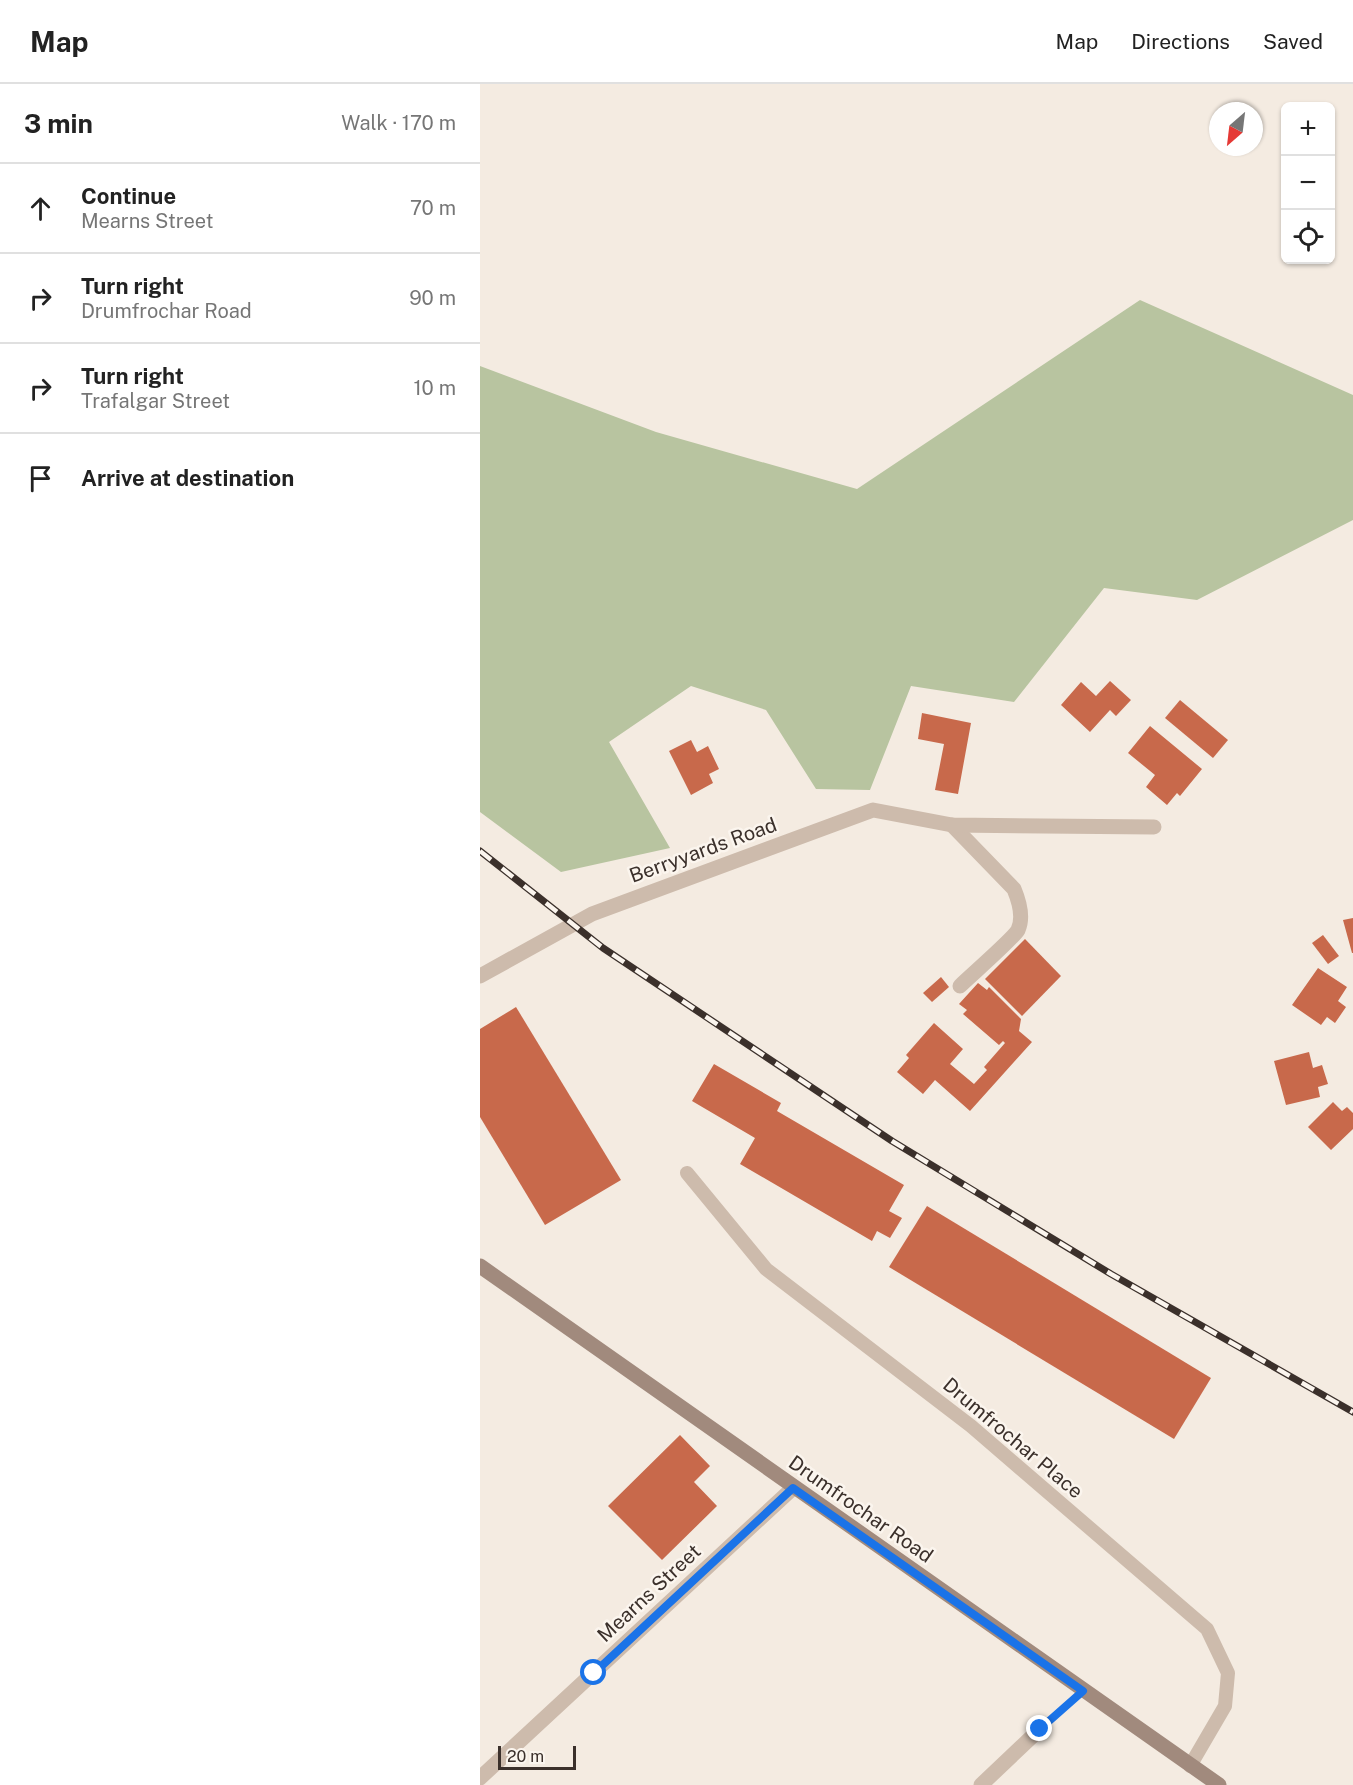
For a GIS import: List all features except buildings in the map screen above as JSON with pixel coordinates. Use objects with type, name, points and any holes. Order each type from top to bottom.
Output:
[{"type":"main road","name":"Drumfrochar Road","points":[[480,1266],[1219,1785]]},
{"type":"street","name":"Berryyards Road","points":[[480,976],[592,914],[873,810],[952,825],[1154,827]]},
{"type":"street","points":[[952,825],[1014,889],[1019,902],[1020,916],[1017,931],[960,986]]},
{"type":"street","name":"Mearns Street","points":[[480,1778],[793,1488]]},
{"type":"street","points":[[981,1785],[1040,1729]]},
{"type":"lane","name":"Drumfrochar Place","points":[[687,1173],[766,1269],[971,1426],[1208,1629],[1228,1673],[1225,1706],[1190,1766]]},
{"type":"path","points":[[1040,1729],[1083,1691]]},
{"type":"green space","points":[[1140,300],[1353,395],[1353,520],[1197,600],[1104,588],[1014,702],[911,686],[870,790],[816,789],[766,710],[691,686],[609,742],[670,848],[561,872],[480,812],[480,366],[656,432],[857,489]]},
{"type":"railway","points":[[480,851],[603,948],[892,1141],[1111,1274],[1353,1412]]},
{"type":"route","points":[[594,1673],[793,1488],[1083,1691],[1040,1729]]}]
